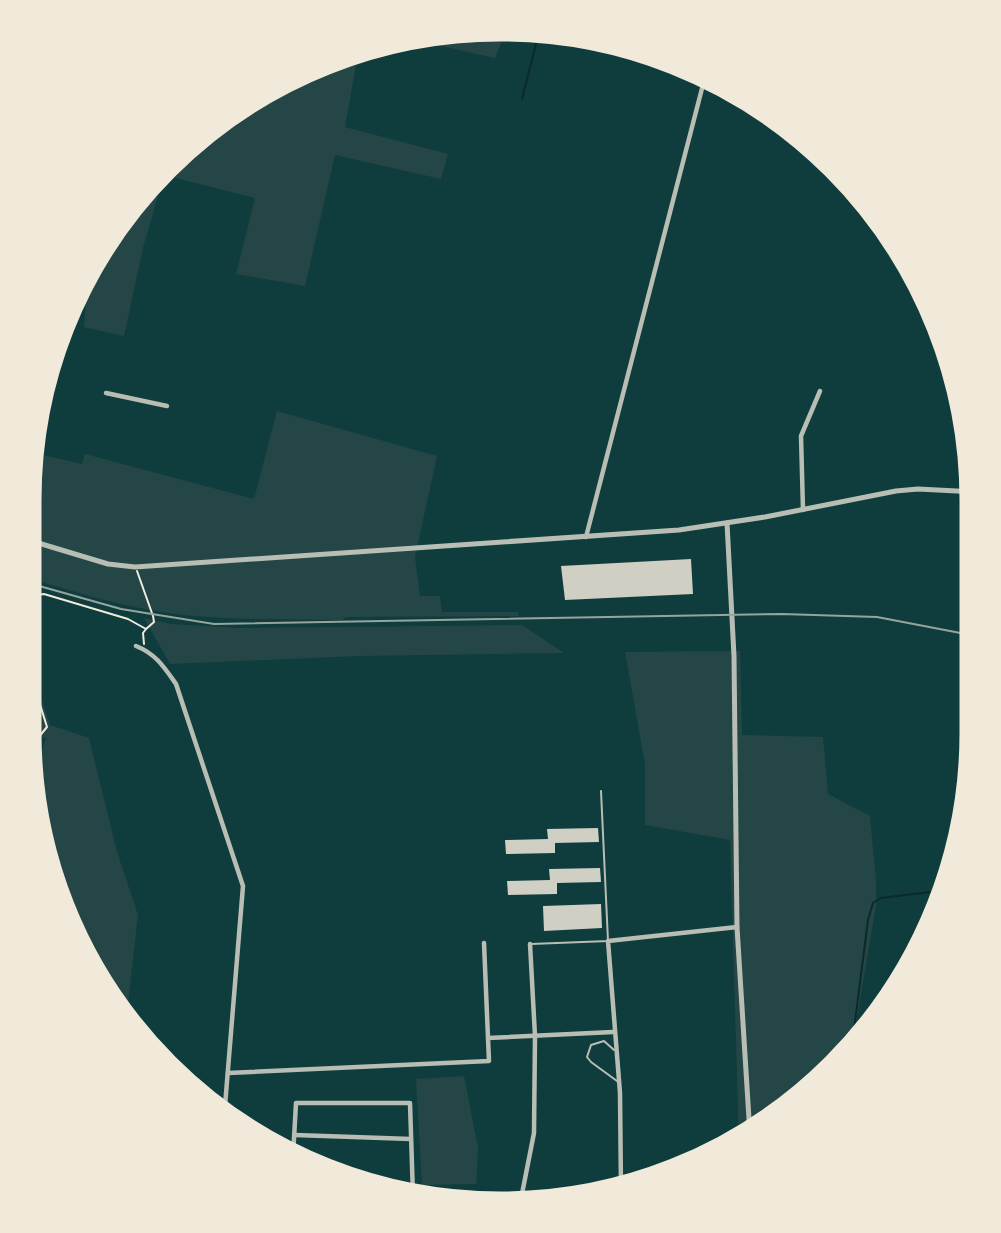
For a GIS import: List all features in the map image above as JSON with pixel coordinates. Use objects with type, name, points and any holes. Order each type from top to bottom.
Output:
[{"type":"street","points":[[586,537],[703,84]]},
{"type":"street","points":[[803,510],[801,436],[820,391]]},
{"type":"street","points":[[106,393],[167,406]]},
{"type":"street","points":[[37,543],[108,564],[135,567],[679,530],[803,510],[897,491],[964,491]]},
{"type":"street","points":[[727,523],[734,656],[737,927],[749,1123]]},
{"type":"street","points":[[136,646],[147,650],[161,661],[176,684],[243,886],[225,1105]]},
{"type":"street","points":[[621,1180],[617,1053],[613,1032],[608,941],[737,927]]},
{"type":"street","points":[[228,1073],[489,1061],[484,943]]},
{"type":"street","points":[[522,1195],[534,1133],[535,1036],[530,944]]},
{"type":"street","points":[[488,1038],[613,1032]]},
{"type":"street","points":[[294,1147],[296,1102],[410,1103],[413,1187]]},
{"type":"street","points":[[295,1135],[411,1139]]},
{"type":"lane","points":[[530,944],[608,941],[601,791]]},
{"type":"lane","points":[[617,1053],[604,1041],[597,1041],[592,1045],[587,1057],[618,1082]]},
{"type":"path","points":[[135,567],[154,622],[143,633],[147,650]]},
{"type":"path","points":[[37,595],[44,594],[128,619],[146,629]]},
{"type":"path","points":[[37,695],[47,727],[37,739]]},
{"type":"shaded area","points":[[504,37],[495,58],[428,43]]},
{"type":"shaded area","points":[[523,38],[544,39],[543,42]]},
{"type":"shaded area","points":[[357,59],[345,127],[448,154],[441,179],[335,155],[305,286],[236,274],[255,198],[170,176],[195,152],[243,115],[295,85]]},
{"type":"shaded area","points":[[161,186],[143,248],[124,336],[84,327],[86,296],[115,243]]},
{"type":"shaded area","points":[[277,411],[437,456],[415,557],[420,596],[440,596],[442,612],[518,612],[519,616],[346,617],[342,620],[201,616],[122,604],[37,580],[40,454],[82,464],[85,454],[254,499]]},
{"type":"shaded area","points":[[144,618],[171,624],[239,628],[522,625],[564,653],[359,656],[170,664]]},
{"type":"shaded area","points":[[740,651],[742,735],[823,737],[828,794],[870,816],[876,905],[855,1031],[806,1081],[739,1130],[730,840],[645,825],[645,764],[625,652]]},
{"type":"shaded area","points":[[37,684],[50,725],[89,738],[117,852],[138,915],[127,1007],[85,938],[61,882],[41,793],[38,763],[46,738],[37,737]]},
{"type":"shaded area","points":[[464,1076],[478,1148],[476,1184],[422,1185],[416,1079]]},
{"type":"building","points":[[691,559],[693,594],[565,600],[561,566]]},
{"type":"building","points":[[598,828],[599,842],[555,843],[555,853],[506,854],[505,840],[548,839],[547,829]]},
{"type":"building","points":[[600,868],[601,882],[557,883],[557,894],[508,895],[507,881],[550,880],[549,869]]},
{"type":"building","points":[[601,904],[602,928],[544,931],[543,906]]},
{"type":"waterway","points":[[522,99],[537,39]]},
{"type":"waterway","points":[[854,1032],[868,920],[873,903],[881,898],[936,891]]},
{"type":"railway","points":[[37,585],[121,609],[214,624],[782,614],[877,617],[964,634]]}]
